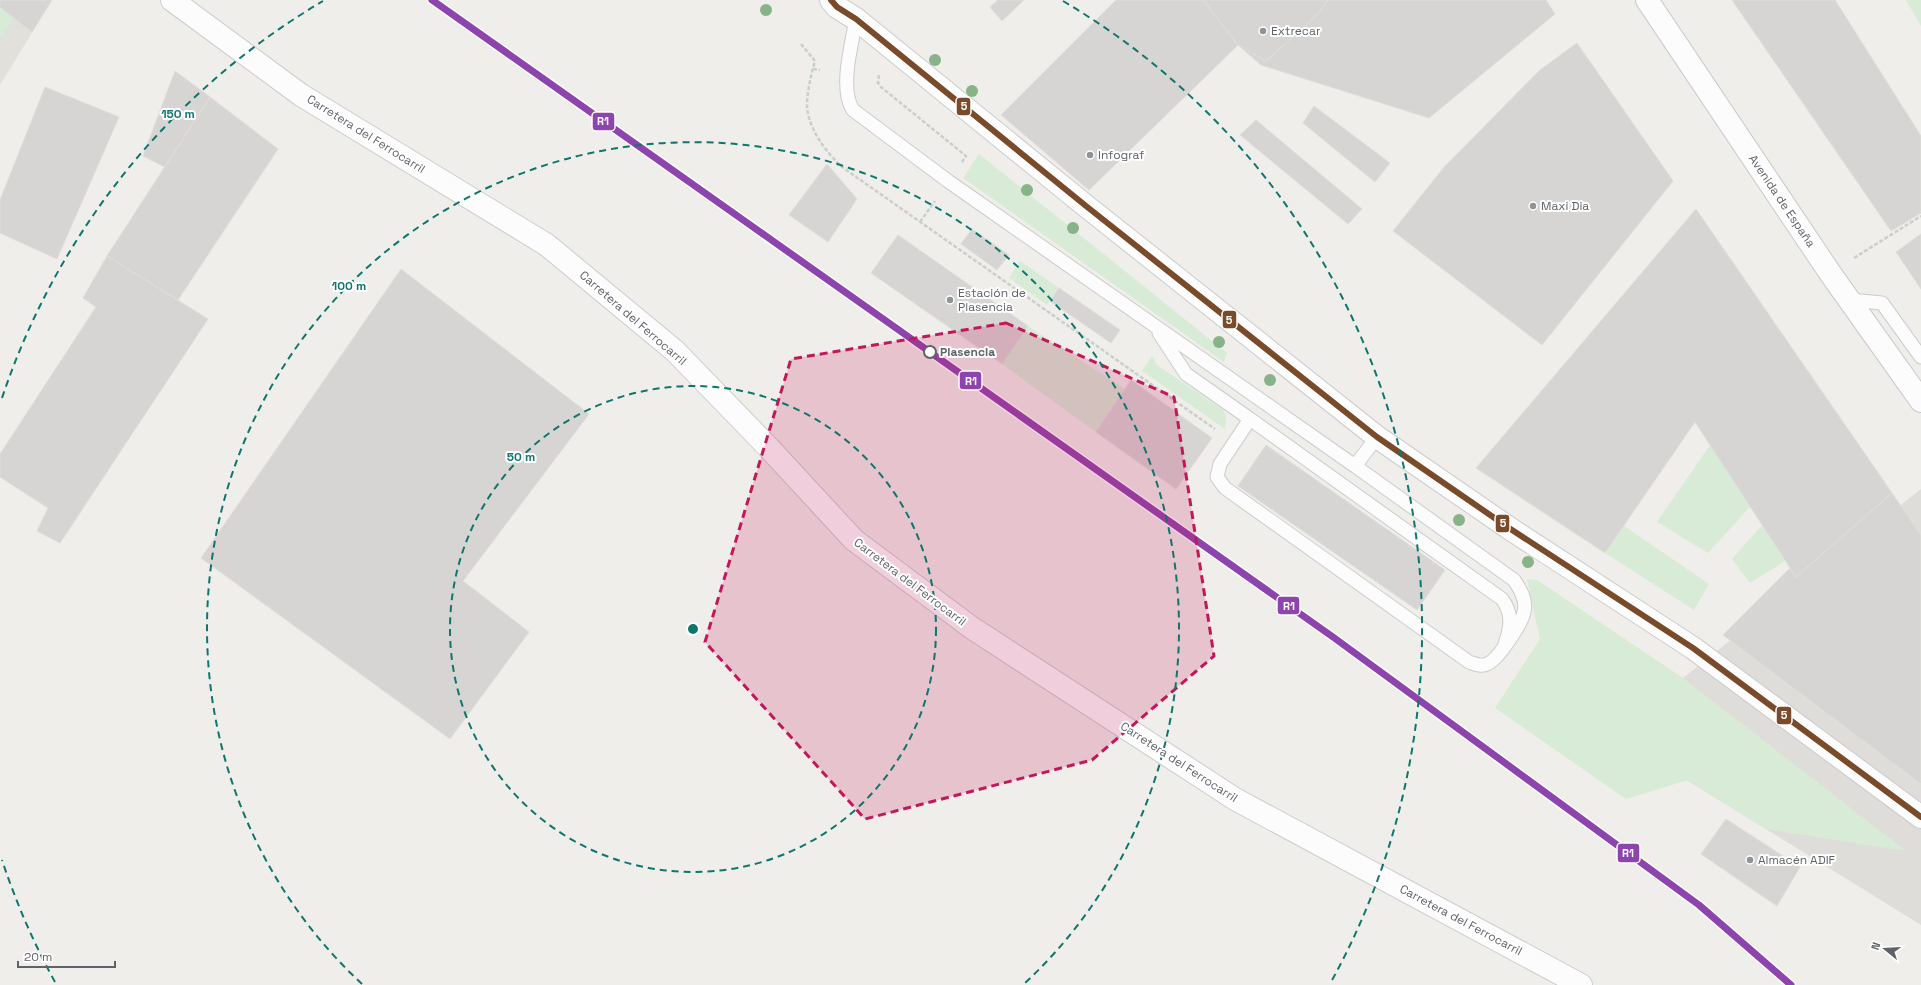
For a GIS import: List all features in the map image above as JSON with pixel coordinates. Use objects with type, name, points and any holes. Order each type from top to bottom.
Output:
[{"type":"street","name":"Carretera del Ferrocarril","points":[[172,0],[301,94],[547,245],[675,351],[769,448],[854,540],[972,628],[1235,798],[1581,985]]},
{"type":"street","points":[[831,0],[837,8],[856,19],[1086,206],[1377,437],[1509,528],[1693,648],[1921,817]]},
{"type":"street","name":"Avenida de España","points":[[1647,0],[1830,272],[1921,401]]},
{"type":"lane","points":[[856,19],[846,85],[848,103],[853,110],[948,181],[1355,466],[1514,580],[1520,589],[1524,600],[1524,611],[1521,621],[1496,659],[1489,664],[1478,665],[1470,662],[1225,488],[1217,477],[1217,470],[1250,419]]},
{"type":"lane","points":[[1850,300],[1882,304],[1921,357]]},
{"type":"lane","points":[[1154,326],[1186,374],[1502,599],[1510,613],[1510,623],[1505,644]]},
{"type":"lane","points":[[1355,466],[1377,437]]},
{"type":"path","points":[[800,44],[815,61],[807,106],[815,131],[830,156],[842,167],[1219,432]]},
{"type":"path","points":[[813,69],[820,70]]},
{"type":"path","points":[[873,76],[878,76],[878,83],[881,86],[966,156],[959,166]]},
{"type":"path","points":[[920,222],[936,199]]},
{"type":"path","points":[[1830,272],[1921,216]]},
{"type":"highlighted area","points":[[1006,323],[1174,397],[1214,656],[1092,760],[865,819],[705,642],[791,359]]},
{"type":"shaded area","points":[[0,0],[52,0],[0,85]]},
{"type":"shaded area","points":[[1921,489],[1921,925],[1633,747],[1683,678]]},
{"type":"green space","points":[[1906,0],[1921,0],[1921,26]]},
{"type":"green space","points":[[0,7],[14,17],[0,38]]},
{"type":"green space","points":[[979,154],[1227,353],[1224,362],[963,178]]},
{"type":"green space","points":[[1020,261],[1059,288],[1047,305],[1009,278]]},
{"type":"green space","points":[[1028,326],[1125,389],[1096,432],[1002,364]]},
{"type":"green space","points":[[1152,356],[1157,365],[1223,410],[1226,417],[1225,429],[1142,371]]},
{"type":"green space","points":[[1710,445],[1750,507],[1708,553],[1657,522]]},
{"type":"green space","points":[[1762,525],[1785,561],[1750,583],[1732,559]]},
{"type":"green space","points":[[1624,526],[1709,584],[1694,610],[1605,553]]},
{"type":"green space","points":[[1527,579],[1537,580],[1683,678],[1906,851],[1766,829],[1688,780],[1626,799],[1495,708],[1540,639]]},
{"type":"building","points":[[0,0],[52,0],[32,32],[0,7]]},
{"type":"building","points":[[998,0],[1024,0],[1002,21],[990,7]]},
{"type":"building","points":[[1116,0],[1203,0],[1238,45],[1089,190],[1001,115]]},
{"type":"building","name":"Extrecar","points":[[1203,0],[1328,0],[1315,17],[1266,61],[1238,45]]},
{"type":"building","points":[[1328,0],[1546,0],[1555,14],[1429,118],[1261,65],[1238,45],[1266,61],[1315,17]]},
{"type":"building","points":[[1732,0],[1835,0],[1921,136],[1921,213],[1891,231]]},
{"type":"building","name":"Maxi Dia","points":[[1577,43],[1673,181],[1542,345],[1393,231],[1445,166],[1540,70]]},
{"type":"building","points":[[175,71],[210,97],[165,167],[143,156]]},
{"type":"building","points":[[45,87],[119,117],[57,259],[0,233],[0,200]]},
{"type":"building","points":[[210,97],[278,149],[178,300],[107,256]]},
{"type":"building","points":[[1314,106],[1390,163],[1375,182],[1303,123]]},
{"type":"building","points":[[1256,120],[1362,209],[1348,224],[1240,135]]},
{"type":"building","points":[[827,164],[857,199],[828,242],[789,215]]},
{"type":"building","points":[[1696,209],[1892,493],[1796,577],[1695,422],[1605,553],[1476,468]]},
{"type":"building","points":[[972,229],[1009,255],[997,270],[961,244]]},
{"type":"building","points":[[1921,234],[1921,289],[1896,252]]},
{"type":"building","name":"Estación de Plasencia","points":[[898,235],[1028,326],[1002,364],[871,273]]},
{"type":"building","points":[[107,256],[208,319],[60,543],[37,531],[48,508],[0,477],[0,454],[96,307],[83,298]]},
{"type":"building","points":[[401,269],[589,414],[463,581],[529,632],[450,739],[201,558]]},
{"type":"building","points":[[1059,288],[1120,330],[1111,343],[1050,301]]},
{"type":"building","points":[[1131,380],[1212,438],[1176,489],[1096,432]]},
{"type":"building","points":[[1266,445],[1445,570],[1417,610],[1238,486]]},
{"type":"building","points":[[1892,493],[1921,535],[1921,784],[1723,635],[1790,568],[1796,577]]},
{"type":"building","name":"Almacén ADIF","points":[[1726,819],[1800,867],[1777,906],[1701,854]]},
{"type":"transit line","name":"R1","points":[[432,0],[1333,637],[1699,905],[1791,985]]},
{"type":"transit line","name":"5","points":[[831,0],[837,7],[856,19],[1086,206],[1377,437],[1509,528],[1693,648],[1921,817]]},
{"type":"place","name":"Extrecar","points":[[1263,31]]},
{"type":"place","name":"Infograf","points":[[1090,155]]},
{"type":"place","name":"Maxi Dia","points":[[1533,206]]},
{"type":"place","name":"Estación de Plasencia","points":[[950,300]]},
{"type":"place","name":"Plasencia","points":[[930,352]]},
{"type":"place","name":"Almacén ADIF","points":[[1750,860]]}]
